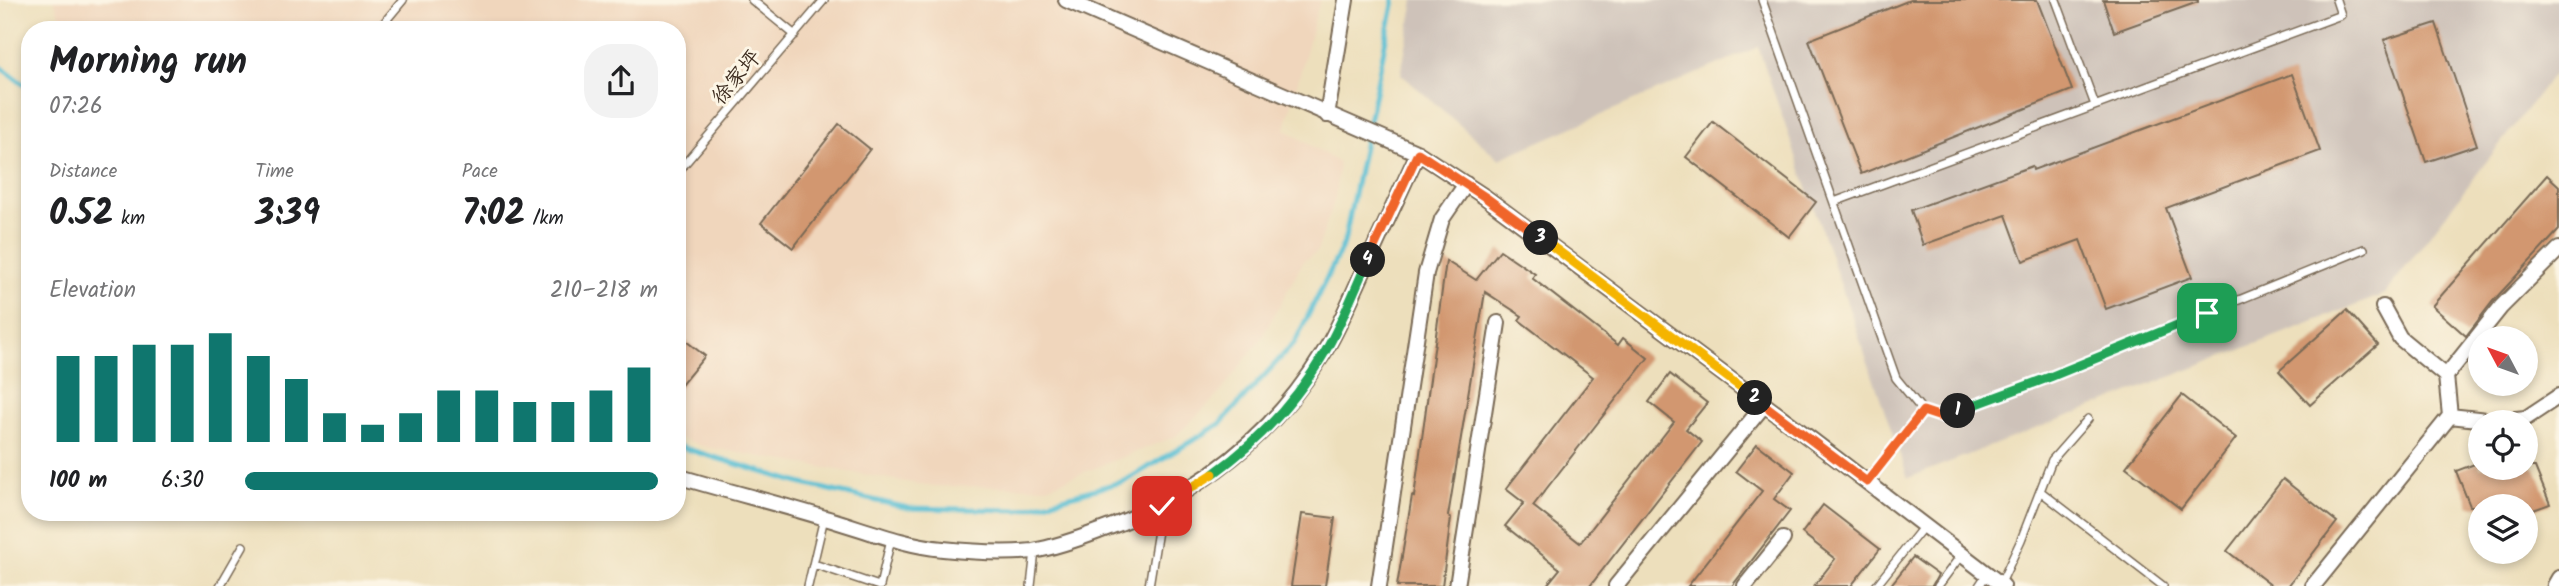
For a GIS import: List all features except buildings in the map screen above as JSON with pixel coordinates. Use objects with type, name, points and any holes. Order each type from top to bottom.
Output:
[{"type":"street","points":[[1066,0],[1418,153],[1466,184],[1867,482],[1962,554],[1983,580],[2002,585]]},
{"type":"street","points":[[1327,114],[1346,0]]},
{"type":"street","points":[[686,479],[824,517],[891,539],[944,550],[1004,553],[1035,550],[1102,530],[1162,506],[1199,484],[1242,452],[1287,406],[1307,379],[1340,323],[1418,153]]},
{"type":"street","points":[[1379,586],[1426,273],[1442,219],[1466,184]]},
{"type":"street","points":[[2313,586],[2449,416],[2446,376],[2501,307],[2559,249]]},
{"type":"street","points":[[2383,307],[2400,338],[2446,376]]},
{"type":"street","points":[[1457,586],[1498,323]]},
{"type":"street","points":[[2449,416],[2496,421],[2526,418],[2559,396]]},
{"type":"street","points":[[1616,586],[1764,405]]},
{"type":"street","points":[[1745,586],[1783,539]]},
{"type":"street","points":[[2556,586],[2554,585],[2559,578]]},
{"type":"lane","points":[[386,21],[403,0]]},
{"type":"lane","points":[[752,0],[795,35]]},
{"type":"lane","name":"徐家坪","points":[[686,162],[824,0]]},
{"type":"lane","points":[[1762,0],[1896,378],[1923,411],[1941,417],[2050,377],[2364,249]]},
{"type":"lane","points":[[2056,0],[2095,105]]},
{"type":"lane","points":[[1834,202],[2341,15],[2336,0]]},
{"type":"lane","points":[[1867,482],[1923,411]]},
{"type":"lane","points":[[2002,585],[2052,460],[2088,419]]},
{"type":"lane","points":[[2040,491],[2163,586]]},
{"type":"lane","points":[[1149,586],[1162,506]]},
{"type":"lane","points":[[808,586],[824,517]]},
{"type":"lane","points":[[1876,586],[1924,526]]},
{"type":"lane","points":[[814,564],[860,583],[880,586],[891,539]]},
{"type":"lane","points":[[220,586],[243,546]]},
{"type":"lane","points":[[1031,586],[1035,550]]},
{"type":"lane","points":[[1938,586],[1962,554]]},
{"type":"shaded area","points":[[54,0],[1320,0],[1285,129],[1339,163],[1335,198],[1317,252],[1304,260],[1262,337],[1220,393],[1176,436],[1047,487],[930,486],[705,447],[686,440],[686,21],[61,21]]},
{"type":"shaded area","points":[[1414,0],[2559,0],[2559,67],[2385,294],[1908,478],[1758,47],[1499,159],[1401,74]]},
{"type":"waterway","points":[[686,449],[799,483],[908,508],[1019,510],[1125,481],[1220,424],[1295,342],[1344,243],[1394,0]]},
{"type":"waterway","points":[[0,67],[21,82]]},
{"type":"route","points":[[1162,506],[1190,490],[1242,452],[1287,406],[1307,379],[1340,323],[1418,153],[1485,197],[1867,482],[1923,411],[1941,417],[2050,377],[2207,313]]}]
